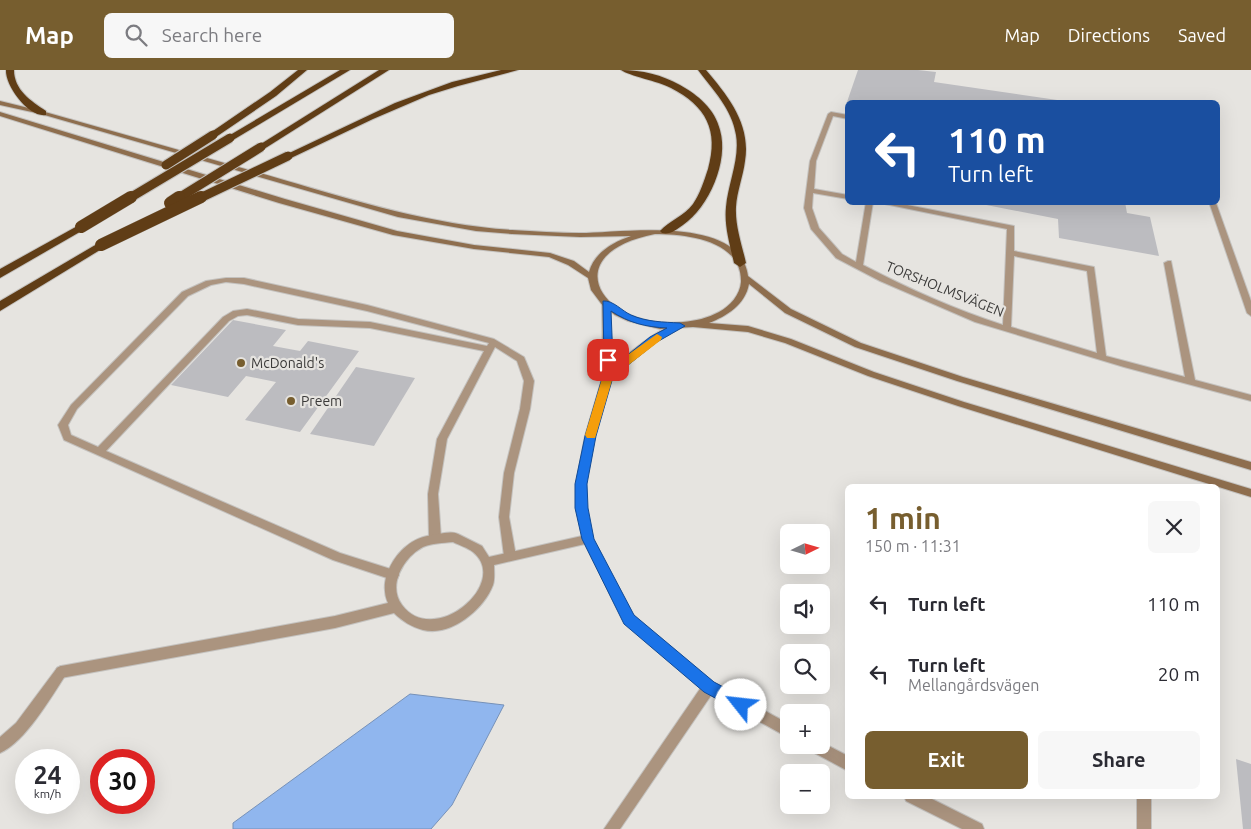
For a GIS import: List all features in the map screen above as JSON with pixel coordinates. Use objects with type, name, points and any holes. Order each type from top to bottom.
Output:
[{"type":"highway","points":[[10,70],[10,81],[14,87],[21,96],[43,113]]},
{"type":"highway","points":[[0,273],[77,225],[213,135],[274,94],[303,70]]},
{"type":"highway","points":[[77,225],[346,70]]},
{"type":"highway","points":[[0,307],[385,70]]},
{"type":"highway","points":[[101,245],[372,116],[416,98],[471,80],[514,70]]},
{"type":"highway","points":[[624,70],[661,80],[694,97],[710,116],[717,137],[716,160],[702,200],[687,218],[666,231]]},
{"type":"highway","points":[[702,70],[726,100],[738,124],[741,136],[742,148],[734,188],[731,220],[740,263]]},
{"type":"main road","points":[[0,103],[43,113],[354,204],[424,220],[476,228],[548,234],[666,231],[689,233],[711,240],[728,250],[740,263],[745,277],[741,297],[734,306],[723,314],[694,324],[680,326],[658,325],[638,321],[620,314],[606,304],[597,291],[593,278],[597,261],[603,253],[621,241],[644,233]]},
{"type":"main road","points":[[0,114],[282,201],[396,232],[474,247],[550,255],[571,263],[593,278]]},
{"type":"main road","points":[[745,277],[788,311],[858,345],[969,382],[1251,466]]},
{"type":"main road","points":[[694,324],[748,329],[788,341],[871,374],[961,404],[1251,493]]},
{"type":"street","name":"TORSHOLMSVÄGEN","points":[[845,116],[831,114],[813,161],[808,208],[815,229],[839,256],[883,279],[978,320],[1102,357],[1251,398]]},
{"type":"street","points":[[810,190],[845,196]]},
{"type":"street","points":[[859,266],[869,205]]},
{"type":"street","points":[[893,205],[1011,228],[1007,329]]},
{"type":"street","points":[[1213,205],[1251,313]]},
{"type":"street","points":[[1010,253],[1091,269],[1102,357]]},
{"type":"street","points":[[1168,263],[1191,382]]},
{"type":"street","points":[[393,575],[337,557],[99,452],[67,437],[63,425],[74,407],[185,294],[209,283],[226,280],[244,281],[367,308],[491,346],[521,359],[529,381],[526,409],[509,473],[504,517],[510,556]]},
{"type":"street","points":[[606,304],[608,375],[590,436],[581,484],[582,508],[588,539],[629,619],[709,687],[780,726]]},
{"type":"street","points":[[99,452],[226,319],[236,313],[247,312],[298,322],[370,325],[491,346]]},
{"type":"street","points":[[608,375],[653,340],[680,326]]},
{"type":"street","points":[[435,538],[433,494],[442,439],[491,346]]},
{"type":"street","points":[[454,537],[470,542],[483,553],[487,562],[489,567],[488,584],[479,601],[464,615],[445,623],[425,625],[408,619],[395,607],[390,591],[393,575],[402,558],[417,545],[435,538],[454,537]]},
{"type":"street","points":[[487,562],[588,539]]},
{"type":"street","points":[[0,746],[20,728],[61,672],[335,622],[395,607]]},
{"type":"street","points":[[611,829],[709,687]]},
{"type":"street","points":[[830,754],[845,762]]},
{"type":"street","points":[[917,799],[977,829]]},
{"type":"street","points":[[1144,799],[1144,829]]},
{"type":"water","points":[[410,694],[504,705],[452,805],[431,829],[233,829],[233,823]]},
{"type":"building","points":[[858,70],[918,70],[936,72],[934,82],[1057,100],[848,100]]},
{"type":"building","points":[[986,205],[1126,205],[1127,213],[1150,217],[1159,256],[1059,238],[1058,219]]},
{"type":"building","points":[[233,320],[286,330],[273,346],[300,351],[308,341],[359,351],[300,432],[245,420],[276,382],[246,376],[228,397],[171,385]]},
{"type":"building","points":[[356,367],[415,378],[374,446],[310,434]]},
{"type":"building","points":[[1236,759],[1251,764],[1251,829],[1243,829]]},
{"type":"slow traffic","points":[[591,435],[608,375],[657,337]]},
{"type":"place","name":"McDonald's","points":[[241,363]]},
{"type":"place","name":"Preem","points":[[291,401]]},
{"type":"route","points":[[608,360],[606,304],[638,321],[666,326],[680,326],[653,340],[608,375],[590,436],[581,484],[582,508],[588,539],[629,619],[709,687],[741,705]]}]
